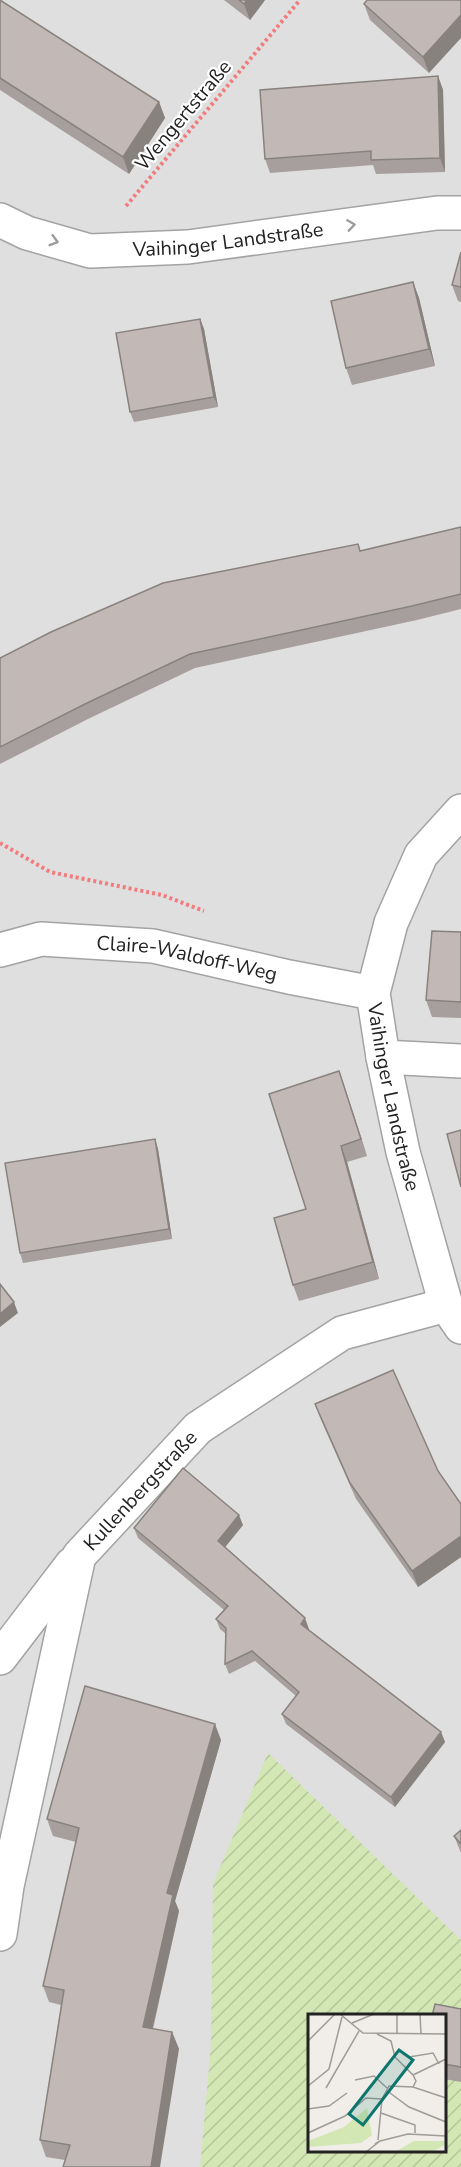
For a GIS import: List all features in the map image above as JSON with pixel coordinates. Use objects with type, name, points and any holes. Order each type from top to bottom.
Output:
[{"type":"street","name":"Vaihinger Landstraße","points":[[0,220],[27,233],[90,251],[188,247],[437,213],[461,213]]},
{"type":"street","name":"Vaihinger Landstraße","points":[[454,1316],[404,1152],[383,1057],[373,993],[391,923],[421,855],[461,811]]},
{"type":"street","name":"Claire-Waldoff-Weg","points":[[0,950],[41,939],[153,946],[289,977],[373,993]]},
{"type":"street","points":[[383,1057],[461,1060]]},
{"type":"street","name":"Kullenbergstraße","points":[[0,1934],[7,1886],[78,1556],[198,1428],[342,1333],[454,1316]]},
{"type":"street","points":[[0,1658],[78,1556]]},
{"type":"path","name":"Wengertstraße","points":[[90,251],[300,0]]},
{"type":"shaded area","points":[[0,0],[461,0],[461,2167],[0,2167]]},
{"type":"green space","points":[[268,1753],[461,1940],[461,2167],[200,2167],[211,2045],[213,1884]]},
{"type":"building","points":[[0,0],[159,102],[123,157],[0,78]]},
{"type":"building","points":[[367,0],[461,0],[461,15],[423,57],[364,4]]},
{"type":"building","points":[[438,76],[440,158],[371,160],[371,151],[265,159],[260,90]]},
{"type":"building","points":[[461,252],[461,287],[452,285]]},
{"type":"building","points":[[413,282],[429,349],[346,368],[331,301]]},
{"type":"building","points":[[200,319],[214,397],[130,412],[116,333]]},
{"type":"building","points":[[461,527],[461,594],[190,654],[0,747],[0,658],[51,632],[163,583],[358,544],[360,551]]},
{"type":"building","points":[[432,931],[461,932],[461,1002],[426,1000]]},
{"type":"building","points":[[339,1071],[361,1139],[341,1146],[373,1262],[293,1285],[274,1218],[306,1209],[269,1094]]},
{"type":"building","points":[[461,1130],[461,1187],[447,1134]]},
{"type":"building","points":[[155,1139],[169,1229],[20,1253],[5,1163]]},
{"type":"building","points":[[0,1284],[14,1302],[0,1314]]},
{"type":"building","points":[[393,1370],[438,1471],[461,1504],[461,1536],[412,1571],[350,1483],[315,1404]]},
{"type":"building","points":[[183,1468],[239,1515],[218,1541],[305,1618],[301,1624],[441,1732],[391,1797],[282,1714],[299,1692],[252,1651],[225,1664],[226,1628],[216,1619],[228,1606],[134,1528]]},
{"type":"building","points":[[85,1686],[215,1724],[167,1893],[173,1895],[143,2027],[172,2032],[151,2167],[63,2167],[70,2145],[40,2140],[64,1990],[43,1986],[79,1828],[47,1819]]},
{"type":"building","points":[[461,1830],[461,1844],[454,1836]]},
{"type":"building","points":[[435,2004],[461,2009],[461,2067],[446,2064],[446,2014],[432,2014]]}]
